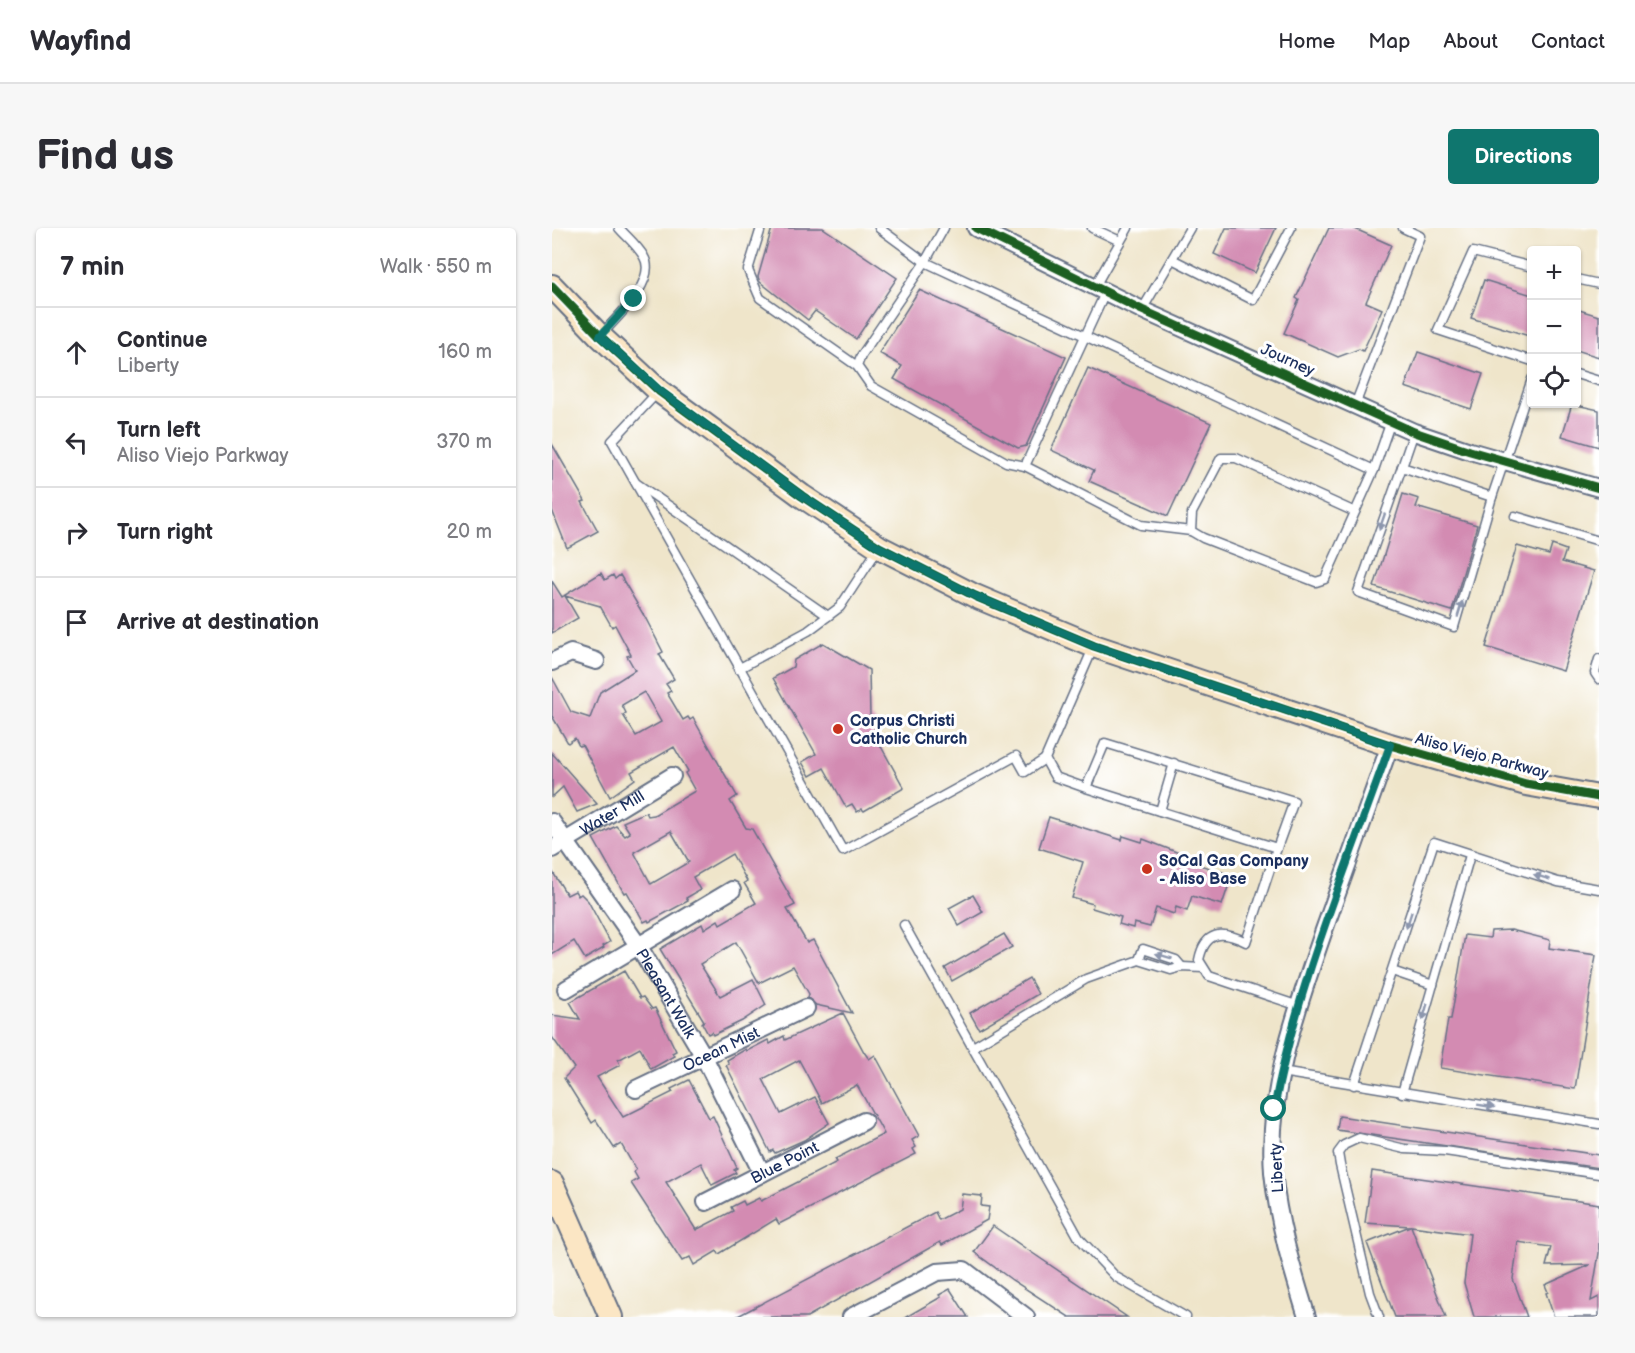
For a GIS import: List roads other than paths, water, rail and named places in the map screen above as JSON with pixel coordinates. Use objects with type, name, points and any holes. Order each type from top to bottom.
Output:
[{"type":"main road","name":"Aliso Viejo Parkway","points":[[552,286],[600,336],[660,391],[802,496],[879,547],[975,596],[1094,646],[1390,745],[1526,784],[1599,797]]},
{"type":"main road","points":[[552,1184],[611,1317]]},
{"type":"street","name":"Journey","points":[[976,228],[1142,310],[1414,432],[1505,462],[1599,488]]},
{"type":"street","points":[[552,662],[571,653],[596,662]]},
{"type":"street","name":"Liberty","points":[[1307,1317],[1283,1241],[1273,1170],[1274,1109],[1281,1072],[1299,1006],[1390,745]]},
{"type":"street","name":"Water Mill","points":[[552,849],[672,776]]},
{"type":"street","name":"Pleasant Walk","points":[[552,822],[567,840],[638,945],[703,1055],[762,1173]]},
{"type":"street","points":[[566,989],[732,890]]},
{"type":"street","name":"Ocean Mist","points":[[636,1089],[703,1055],[806,1008]]},
{"type":"street","name":"Blue Point","points":[[706,1202],[864,1120]]},
{"type":"street","points":[[851,1317],[938,1272],[964,1270],[1026,1317]]},
{"type":"lane","points":[[600,336],[634,299],[648,270],[645,258],[619,228]]},
{"type":"lane","points":[[760,228],[748,270],[760,298],[857,366],[871,386],[1006,462],[1025,466],[1141,525],[1191,531],[1203,538],[1316,582],[1325,579],[1374,470],[1391,421]]},
{"type":"lane","points":[[879,228],[924,262],[1374,470]]},
{"type":"lane","points":[[857,366],[861,356],[944,228]]},
{"type":"lane","points":[[1092,228],[1120,240]]},
{"type":"lane","points":[[1025,466],[1084,335],[1120,240],[1128,228]]},
{"type":"lane","points":[[1142,310],[1190,228]]},
{"type":"lane","points":[[1172,259],[1253,300],[1291,228]]},
{"type":"lane","points":[[1355,405],[1420,236],[1403,228]]},
{"type":"lane","points":[[1527,266],[1473,252],[1438,330],[1527,359]]},
{"type":"lane","points":[[1581,280],[1599,284]]},
{"type":"lane","points":[[1581,376],[1599,381]]},
{"type":"lane","points":[[660,391],[612,441],[738,669],[843,851],[1016,756],[1025,772],[1045,759],[1094,646]]},
{"type":"lane","points":[[1414,432],[1358,592],[1454,627],[1492,497],[1527,394]]},
{"type":"lane","points":[[1191,531],[1192,513],[1221,458],[1236,458],[1355,512]]},
{"type":"lane","points":[[1402,467],[1492,497]]},
{"type":"lane","points":[[634,482],[828,616]]},
{"type":"lane","points":[[1515,516],[1599,541]]},
{"type":"lane","points":[[738,669],[808,631],[840,607],[879,547]]},
{"type":"lane","points":[[1599,659],[1595,673],[1599,679]]},
{"type":"lane","points":[[1086,788],[1105,743],[1294,801],[1276,848],[1246,942],[1223,934],[1211,937],[1202,947],[1199,960],[1209,976],[1299,1006]]},
{"type":"lane","points":[[1045,759],[1055,777],[1276,848]]},
{"type":"lane","points":[[1160,811],[1174,763]]},
{"type":"lane","points":[[1354,1085],[1434,842],[1558,882],[1599,889]]},
{"type":"lane","points":[[1402,1093],[1470,855]]},
{"type":"lane","points":[[904,926],[1079,1238],[1116,1277],[1186,1317]]},
{"type":"lane","points":[[1139,960],[1143,950],[1176,960],[1182,967]]},
{"type":"lane","points":[[973,1047],[1086,979],[1139,960],[1171,970],[1182,967],[1203,968]]},
{"type":"lane","points":[[1392,971],[1433,985]]},
{"type":"lane","points":[[1281,1072],[1599,1124]]},
{"type":"lane","points":[[1378,1317],[1370,1293],[1340,1165],[1338,1154],[1344,1145],[1359,1138],[1405,1149],[1445,1151],[1599,1173]]},
{"type":"place","name":"Corpus Christi Catholic Church","points":[[838,729]]},
{"type":"place","name":"SoCal Gas Company - Aliso Base","points":[[1147,869]]}]
